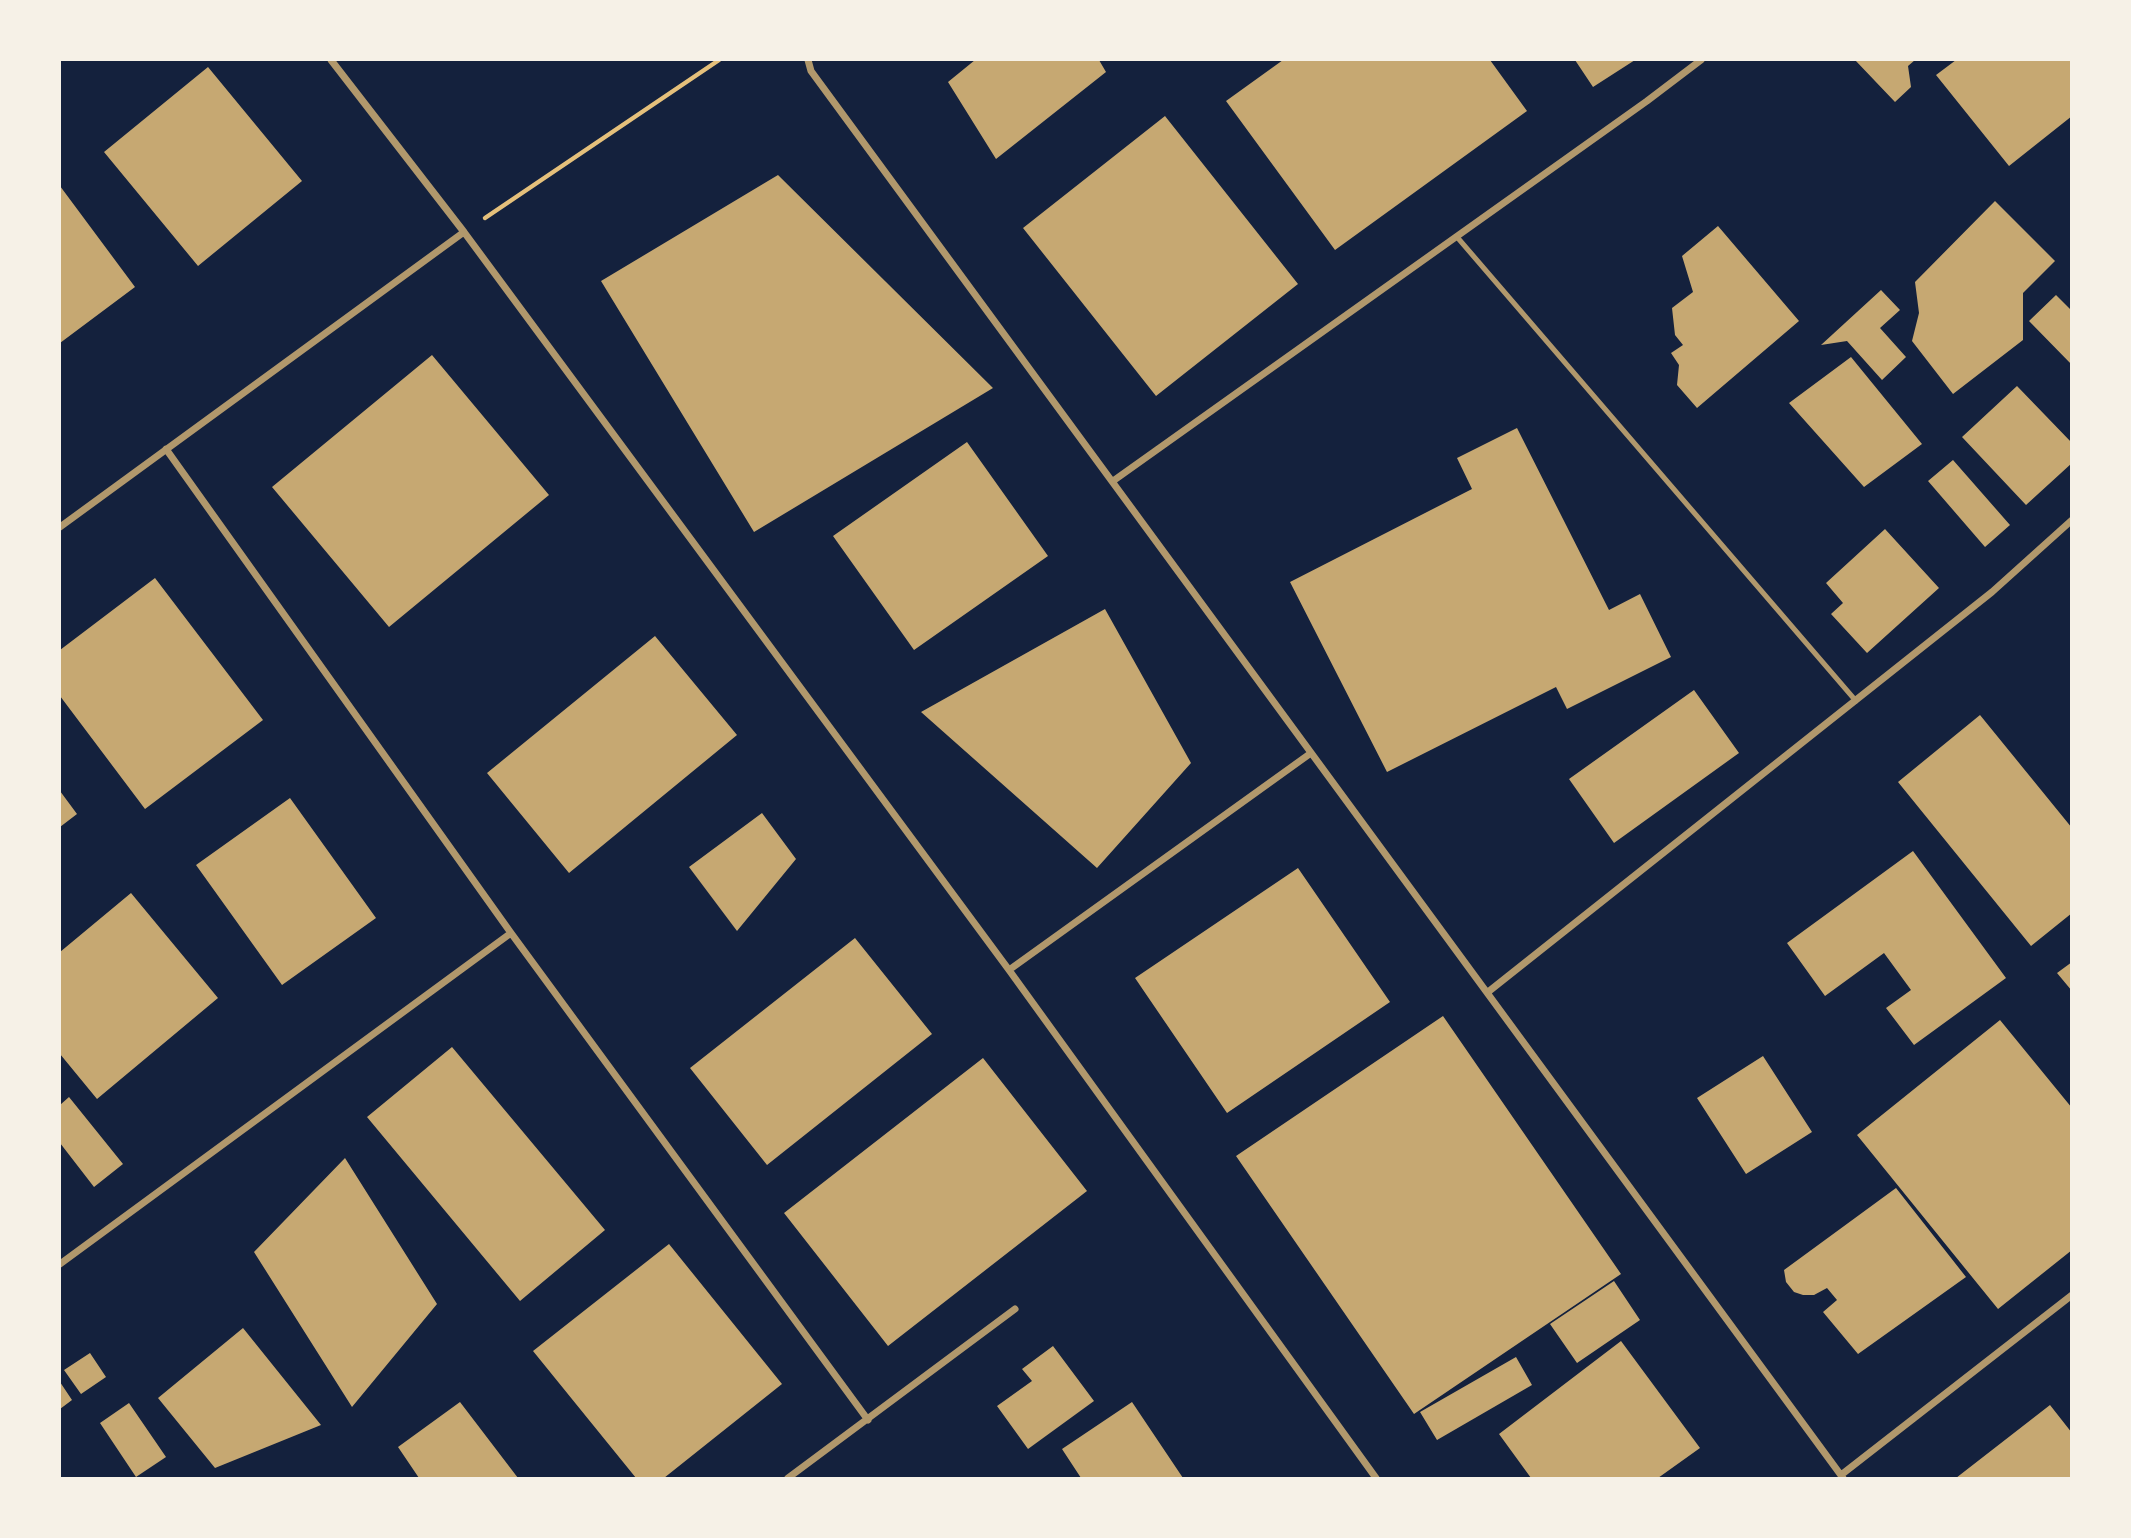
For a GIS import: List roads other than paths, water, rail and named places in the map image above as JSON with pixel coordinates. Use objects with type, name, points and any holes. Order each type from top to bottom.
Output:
[{"type":"street","points":[[331,60],[464,232],[1009,970],[1376,1479]]},
{"type":"street","points":[[808,60],[811,71],[1842,1477],[2071,1295]]},
{"type":"street","points":[[1113,481],[1701,60]]},
{"type":"street","points":[[60,527],[464,232]]},
{"type":"street","points":[[166,449],[511,933],[868,1420]]},
{"type":"street","points":[[1488,992],[1992,592],[2071,520]]},
{"type":"street","points":[[1009,970],[1311,754]]},
{"type":"street","points":[[60,1264],[511,933]]},
{"type":"street","points":[[788,1479],[1015,1310]]},
{"type":"lane","points":[[1457,237],[1856,701]]}]
